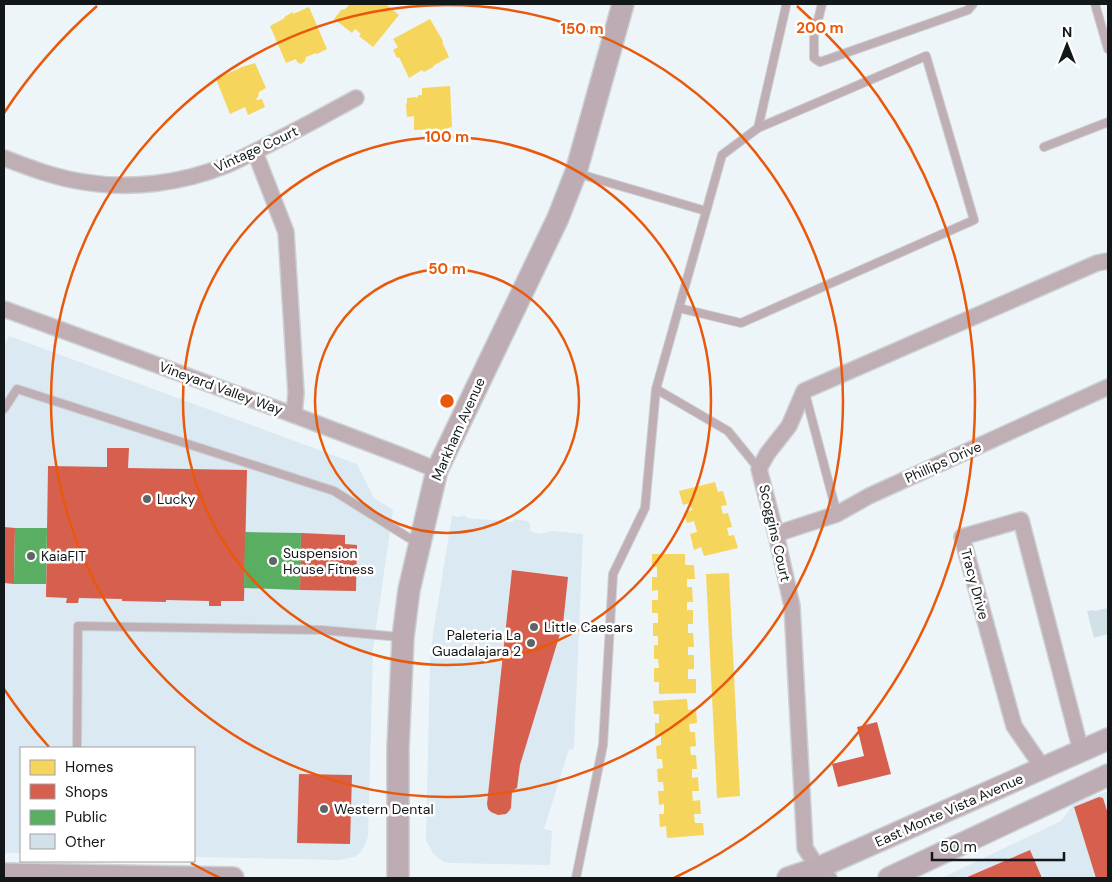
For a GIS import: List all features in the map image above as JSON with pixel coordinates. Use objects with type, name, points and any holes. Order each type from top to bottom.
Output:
[{"type":"street","name":"Markham Avenue","points":[[398,878],[398,748],[404,637],[410,590],[436,470],[558,218],[576,172],[623,4]]},
{"type":"street","name":"Vintage Court","points":[[4,158],[56,176],[85,183],[116,185],[177,180],[201,174],[255,152],[356,98]]},
{"type":"street","points":[[255,152],[286,232],[296,394],[294,415]]},
{"type":"street","points":[[804,391],[1102,262]]},
{"type":"street","name":"Vineyard Valley Way","points":[[7,312],[294,415],[436,470]]},
{"type":"street","name":"Phillips Drive","points":[[776,534],[837,514],[869,496],[1108,387]]},
{"type":"street","name":"Scoggins Court","points":[[804,391],[789,426],[759,469],[792,606],[805,848],[824,873]]},
{"type":"street","name":"Tracy Drive","points":[[1043,768],[1014,726],[962,537],[1022,520],[1081,751]]},
{"type":"street","name":"East Monte Vista Avenue","points":[[788,878],[824,873],[1043,768],[1108,739]]},
{"type":"street","points":[[889,878],[1108,775]]},
{"type":"street","points":[[4,874],[233,878]]},
{"type":"lane","points":[[822,4],[814,36],[814,58],[820,62],[968,10],[973,4]]},
{"type":"lane","points":[[1095,4],[1108,50]]},
{"type":"lane","points":[[758,128],[786,6]]},
{"type":"lane","points":[[576,878],[603,745],[613,574],[645,508],[656,389],[722,155],[758,128],[926,56],[974,220],[741,323],[679,308]]},
{"type":"lane","points":[[1044,146],[1108,122]]},
{"type":"lane","points":[[576,172],[706,211]]},
{"type":"lane","points":[[4,409],[17,389],[334,491],[419,544]]},
{"type":"lane","points":[[656,389],[728,431],[759,469]]},
{"type":"lane","points":[[804,391],[837,514]]},
{"type":"lane","points":[[77,747],[78,626],[322,630],[404,637]]},
{"type":"shaded area","points":[[9,336],[357,464],[374,498],[393,510],[373,649],[368,836],[360,853],[354,857],[339,860],[195,857],[195,747],[20,747],[20,853],[4,853],[4,345]]},
{"type":"shaded area","points":[[452,516],[512,522],[515,519],[527,521],[530,524],[530,531],[539,534],[551,531],[583,534],[574,747],[573,750],[569,749],[544,829],[552,831],[550,865],[444,862],[433,853],[426,841],[430,662]]},
{"type":"shaded area","points":[[1108,791],[1108,878],[942,878],[1061,821],[1073,805]]},
{"type":"building: Homes","points":[[350,4],[386,4],[399,15],[373,47],[359,36],[361,34],[355,29],[352,33],[334,19],[342,9],[344,10]]},
{"type":"building: Homes","points":[[309,7],[327,49],[306,57],[305,61],[301,64],[296,59],[286,63],[270,26],[293,12],[293,14]]},
{"type":"building: Homes","points":[[430,19],[443,41],[449,57],[424,72],[422,70],[409,78],[399,57],[397,58],[393,50],[398,47],[393,39]]},
{"type":"building: Homes","points":[[255,63],[266,88],[259,92],[256,99],[262,99],[265,107],[248,115],[245,107],[230,114],[216,79]]},
{"type":"building: Homes","points":[[450,86],[452,127],[448,128],[448,131],[440,131],[439,129],[414,130],[414,116],[407,117],[407,98],[417,98],[419,95],[422,95],[422,88]]},
{"type":"building: Homes","points":[[715,482],[718,492],[723,491],[727,505],[721,506],[723,514],[728,513],[732,527],[727,528],[729,536],[734,535],[738,548],[704,556],[701,547],[694,550],[690,534],[697,532],[694,521],[687,523],[684,513],[692,510],[690,503],[683,505],[679,491]]},
{"type":"building: Homes","points":[[652,554],[685,554],[685,565],[694,565],[695,579],[687,579],[687,587],[692,587],[693,602],[687,602],[687,610],[693,610],[693,624],[688,624],[688,633],[693,633],[694,647],[688,647],[688,655],[694,655],[694,669],[688,669],[688,679],[696,679],[696,693],[659,694],[659,682],[654,682],[654,668],[659,668],[658,659],[654,659],[654,645],[658,645],[658,636],[653,636],[653,623],[658,623],[658,613],[652,613],[652,600],[658,600],[658,590],[652,591],[652,577],[657,577],[657,567],[652,567]]},
{"type":"building: Homes","points":[[729,573],[740,796],[717,798],[706,574]]},
{"type":"building: Homes","points":[[687,699],[688,710],[696,709],[697,723],[689,724],[690,732],[695,732],[696,746],[690,747],[691,755],[696,755],[697,769],[692,769],[692,778],[698,777],[699,791],[692,791],[693,801],[700,800],[701,814],[694,814],[695,823],[703,823],[704,835],[667,838],[666,826],[660,827],[659,814],[664,814],[664,804],[659,805],[658,791],[664,791],[663,782],[658,782],[657,769],[663,768],[662,759],[657,759],[656,746],[661,745],[661,736],[655,737],[655,723],[659,723],[659,714],[654,714],[653,701]]},
{"type":"building: Shops","name":"Lucky","points":[[107,448],[129,448],[128,468],[247,470],[244,601],[221,601],[221,606],[209,606],[209,601],[122,601],[122,599],[79,598],[78,603],[66,603],[67,598],[46,597],[48,466],[107,467]]},
{"type":"building: Shops","points":[[4,527],[15,528],[14,584],[4,583]]},
{"type":"building: Shops","points":[[301,533],[345,535],[345,544],[357,545],[356,591],[300,590]]},
{"type":"building: Shops","points":[[512,570],[568,577],[563,624],[520,765],[517,788],[512,791],[511,808],[509,811],[506,814],[498,815],[488,809],[487,804]]},
{"type":"building: Shops","points":[[877,722],[891,774],[838,787],[832,764],[864,756],[857,727]]},
{"type":"building: Shops","name":"Western Dental","points":[[299,774],[352,775],[350,844],[297,843]]},
{"type":"building: Shops","points":[[1099,797],[1103,798],[1108,814],[1108,878],[1096,878],[1074,807]]},
{"type":"building: Shops","points":[[1030,850],[1042,878],[965,878]]},
{"type":"building: Public","name":"KaiaFIT","points":[[15,528],[47,528],[46,584],[14,584]]},
{"type":"building: Public","name":"Suspension House Fitness","points":[[245,532],[301,533],[300,590],[244,588]]},
{"type":"building: Other","points":[[1108,608],[1108,634],[1094,638],[1087,611]]},
{"type":"place","name":"Lucky","points":[[147,499]]},
{"type":"place","name":"KaiaFIT","points":[[31,556]]},
{"type":"place","name":"Suspension House Fitness","points":[[273,561]]},
{"type":"place","name":"Little Caesars","points":[[534,627]]},
{"type":"place","name":"Paleteria La Guadalajara 2","points":[[531,643]]},
{"type":"place","name":"Western Dental","points":[[324,809]]}]
